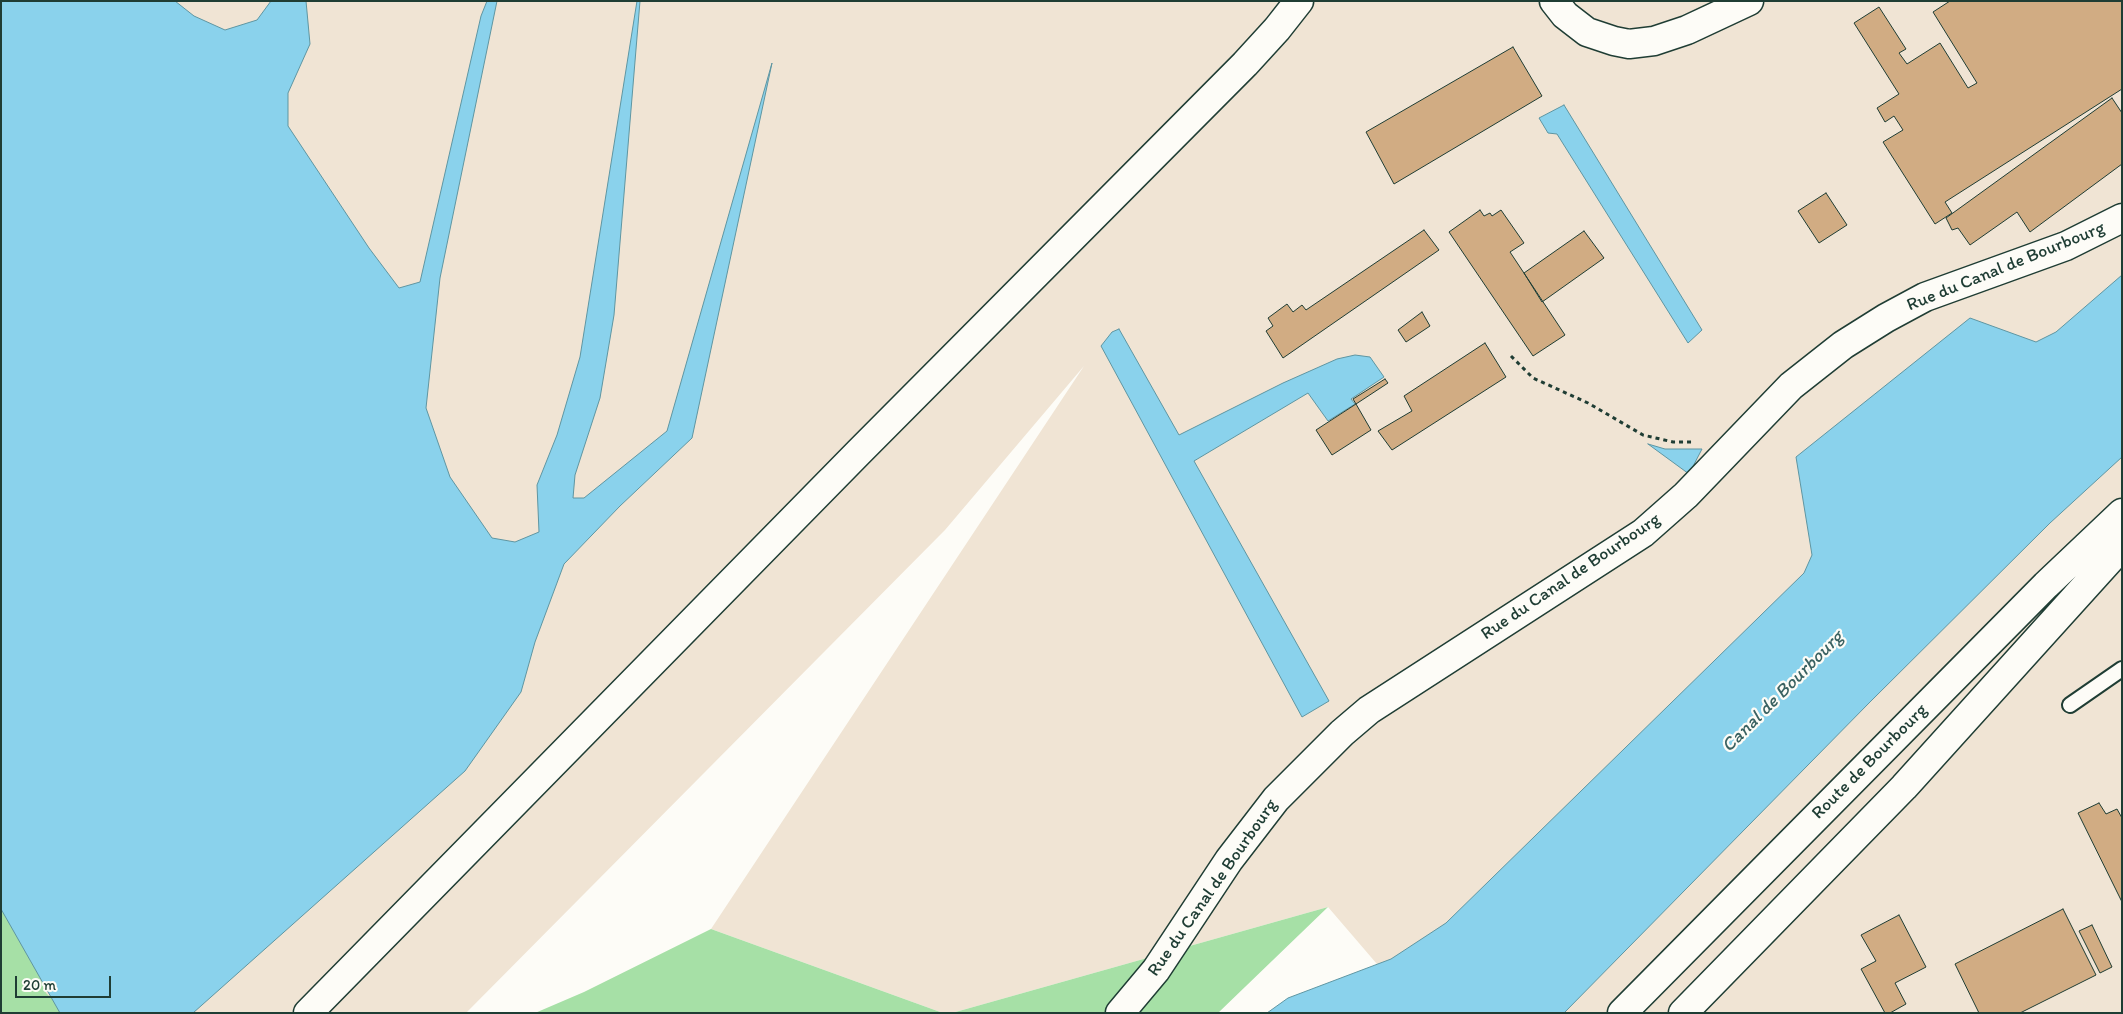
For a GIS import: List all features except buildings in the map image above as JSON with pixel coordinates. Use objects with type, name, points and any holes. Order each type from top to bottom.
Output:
[{"type":"street","points":[[308,1013],[845,466],[1245,64],[1277,29],[1299,1]]},
{"type":"street","points":[[1554,1],[1565,15],[1587,32],[1614,42],[1629,44],[1654,41],[1678,33],[1749,1]]},
{"type":"street","name":"Rue du Canal de Bourbourg","points":[[1120,1013],[1156,970],[1251,829],[1289,785],[1342,733],[1369,710],[1643,533],[1686,495],[1791,386],[1843,345],[1886,318],[1925,297],[2066,246],[2122,218]]},
{"type":"street","name":"Route de Bourbourg","points":[[1622,1013],[2046,585],[2118,538]]},
{"type":"street","name":"Route de Bourbourg","points":[[1683,1013],[1904,787],[2118,538]]},
{"type":"lane","points":[[2070,706],[2122,669]]},
{"type":"path","points":[[1512,356],[1533,378],[1588,403],[1643,435],[1673,442],[1699,441]]},
{"type":"shaded area","points":[[1,1],[2122,1],[2122,1013],[1419,1013],[1328,907],[952,1013],[943,1013],[711,929],[1084,366],[945,530],[466,1013],[1,1013]]},
{"type":"green space","points":[[1,881],[46,993],[66,1013],[1,1013]]},
{"type":"green space","points":[[1328,907],[1218,1013],[952,1013]]},
{"type":"green space","points":[[711,929],[943,1013],[535,1013],[584,992]]},
{"type":"water","points":[[1,1],[175,1],[194,16],[225,30],[257,20],[271,1],[306,1],[310,44],[288,93],[288,126],[369,248],[399,288],[420,282],[481,16],[487,1],[497,1],[440,278],[426,408],[450,477],[492,538],[515,542],[539,532],[537,485],[557,435],[580,357],[637,1],[640,1],[614,315],[600,398],[575,475],[573,498],[584,498],[667,431],[772,63],[692,438],[620,506],[564,564],[535,642],[521,692],[465,771],[193,1013],[60,1013],[1,909]]},
{"type":"water","points":[[1564,105],[1702,330],[1688,343],[1557,134],[1548,133],[1539,118]]},
{"type":"water","name":"Canal de Bourbourg","points":[[2122,275],[2122,457],[2050,523],[1869,703],[1564,1013],[1267,1013],[1288,998],[1391,959],[1446,923],[1804,573],[1812,555],[1796,457],[1970,318],[2036,342],[2056,332]]},
{"type":"water","points":[[1119,329],[1179,435],[1283,383],[1337,359],[1355,355],[1370,357],[1384,377],[1351,399],[1355,404],[1328,421],[1308,393],[1194,461],[1329,701],[1302,717],[1101,346],[1112,332]]},
{"type":"water","points":[[1648,444],[1665,449],[1702,449],[1689,474]]}]
